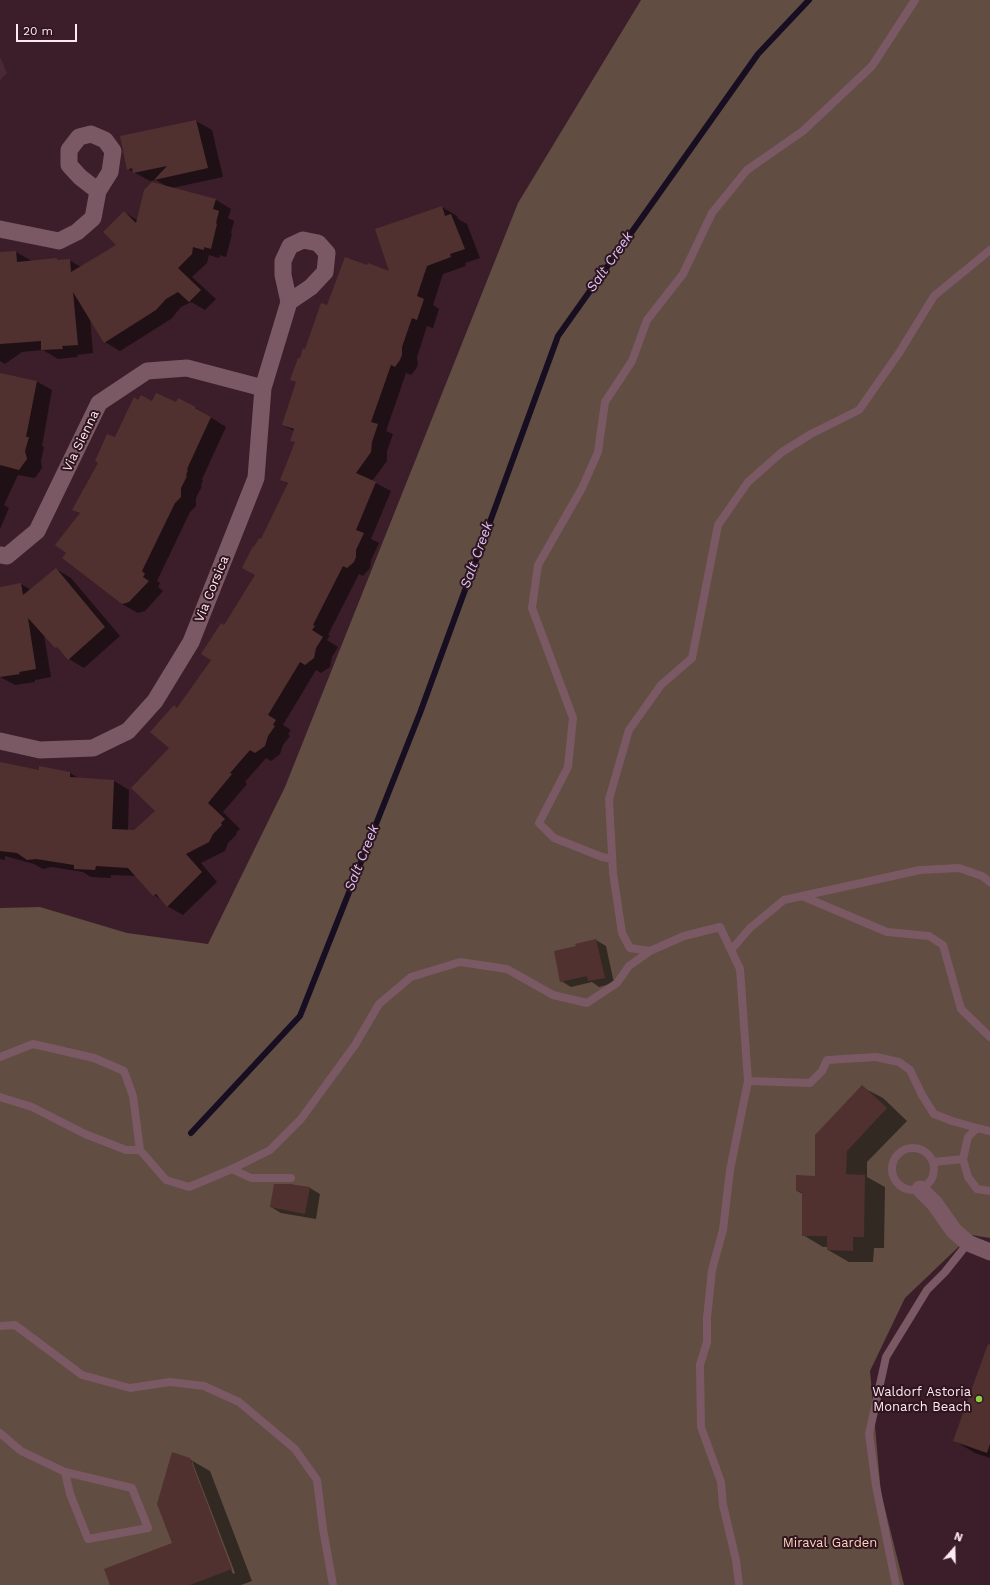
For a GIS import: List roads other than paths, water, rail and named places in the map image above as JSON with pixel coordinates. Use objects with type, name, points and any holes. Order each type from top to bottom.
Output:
[{"type":"street","points":[[0,229],[59,241],[77,232],[93,218],[98,191]]},
{"type":"street","name":"Via Corsica","points":[[0,741],[40,750],[93,748],[128,731],[155,701],[192,642],[256,478],[263,388],[289,302]]},
{"type":"street","name":"Via Sienna","points":[[0,555],[6,556],[37,531],[99,403],[147,372],[187,368],[263,388]]},
{"type":"street","points":[[920,1190],[935,1204],[954,1231],[968,1243],[990,1252]]},
{"type":"lane","points":[[612,859],[602,857],[554,838],[539,823],[568,767],[573,718],[532,608],[538,565],[582,488],[598,452],[606,402],[632,361],[647,320],[683,274],[712,213],[747,170],[803,131],[872,66],[915,0]]},
{"type":"lane","points":[[650,951],[630,948],[622,933],[613,873],[609,799],[629,730],[661,685],[692,658],[718,525],[748,482],[782,452],[811,434],[859,410],[899,353],[934,296],[990,250]]},
{"type":"lane","points":[[731,950],[750,928],[784,900],[920,870],[959,868],[982,876],[990,882]]},
{"type":"lane","points":[[802,896],[887,932],[929,936],[943,944],[961,1008],[990,1037]]},
{"type":"lane","points":[[0,1057],[33,1044],[94,1058],[124,1071],[133,1096],[140,1150],[166,1180],[189,1187],[232,1169],[270,1150],[301,1119],[355,1045],[379,1004],[411,977],[460,962],[507,969],[553,995],[587,1002],[617,983],[629,966],[650,951],[684,936],[720,927],[740,969],[748,1081],[730,1170],[723,1230],[712,1270],[707,1318],[707,1342],[700,1365],[701,1428],[721,1482],[723,1505],[736,1560],[739,1585]]},
{"type":"lane","points":[[748,1081],[810,1083],[822,1071],[827,1060],[876,1057],[899,1062],[910,1070],[922,1095],[934,1114],[990,1131]]},
{"type":"lane","points":[[0,1097],[32,1107],[85,1134],[126,1150],[140,1150]]},
{"type":"lane","points":[[977,1128],[968,1137],[963,1159],[968,1177],[977,1189],[990,1191]]},
{"type":"lane","points":[[914,1147],[923,1149],[934,1162],[935,1170],[933,1179],[920,1190],[903,1188],[896,1183],[892,1176],[891,1167],[893,1159],[898,1152],[906,1148],[914,1147]]},
{"type":"lane","points":[[934,1162],[963,1159]]},
{"type":"lane","points":[[232,1169],[251,1178],[291,1178]]},
{"type":"lane","points":[[896,1585],[876,1486],[870,1434],[871,1426],[886,1357],[927,1290],[945,1272],[968,1243]]},
{"type":"lane","points":[[0,1326],[15,1325],[82,1375],[130,1388],[170,1382],[204,1386],[239,1402],[295,1449],[317,1480],[332,1585]]},
{"type":"lane","points":[[0,1433],[21,1451],[65,1472],[132,1488],[148,1528],[88,1539],[70,1494],[65,1472]]},
{"type":"waterway","name":"Salt Creek","points":[[191,1133],[300,1016],[420,713],[558,336],[758,54],[809,0]]},
{"type":"place","name":"Waldorf Astoria Monarch Beach","points":[[979,1399]]},
{"type":"park label","name":"Miraval Garden","points":[[830,1543]]}]
